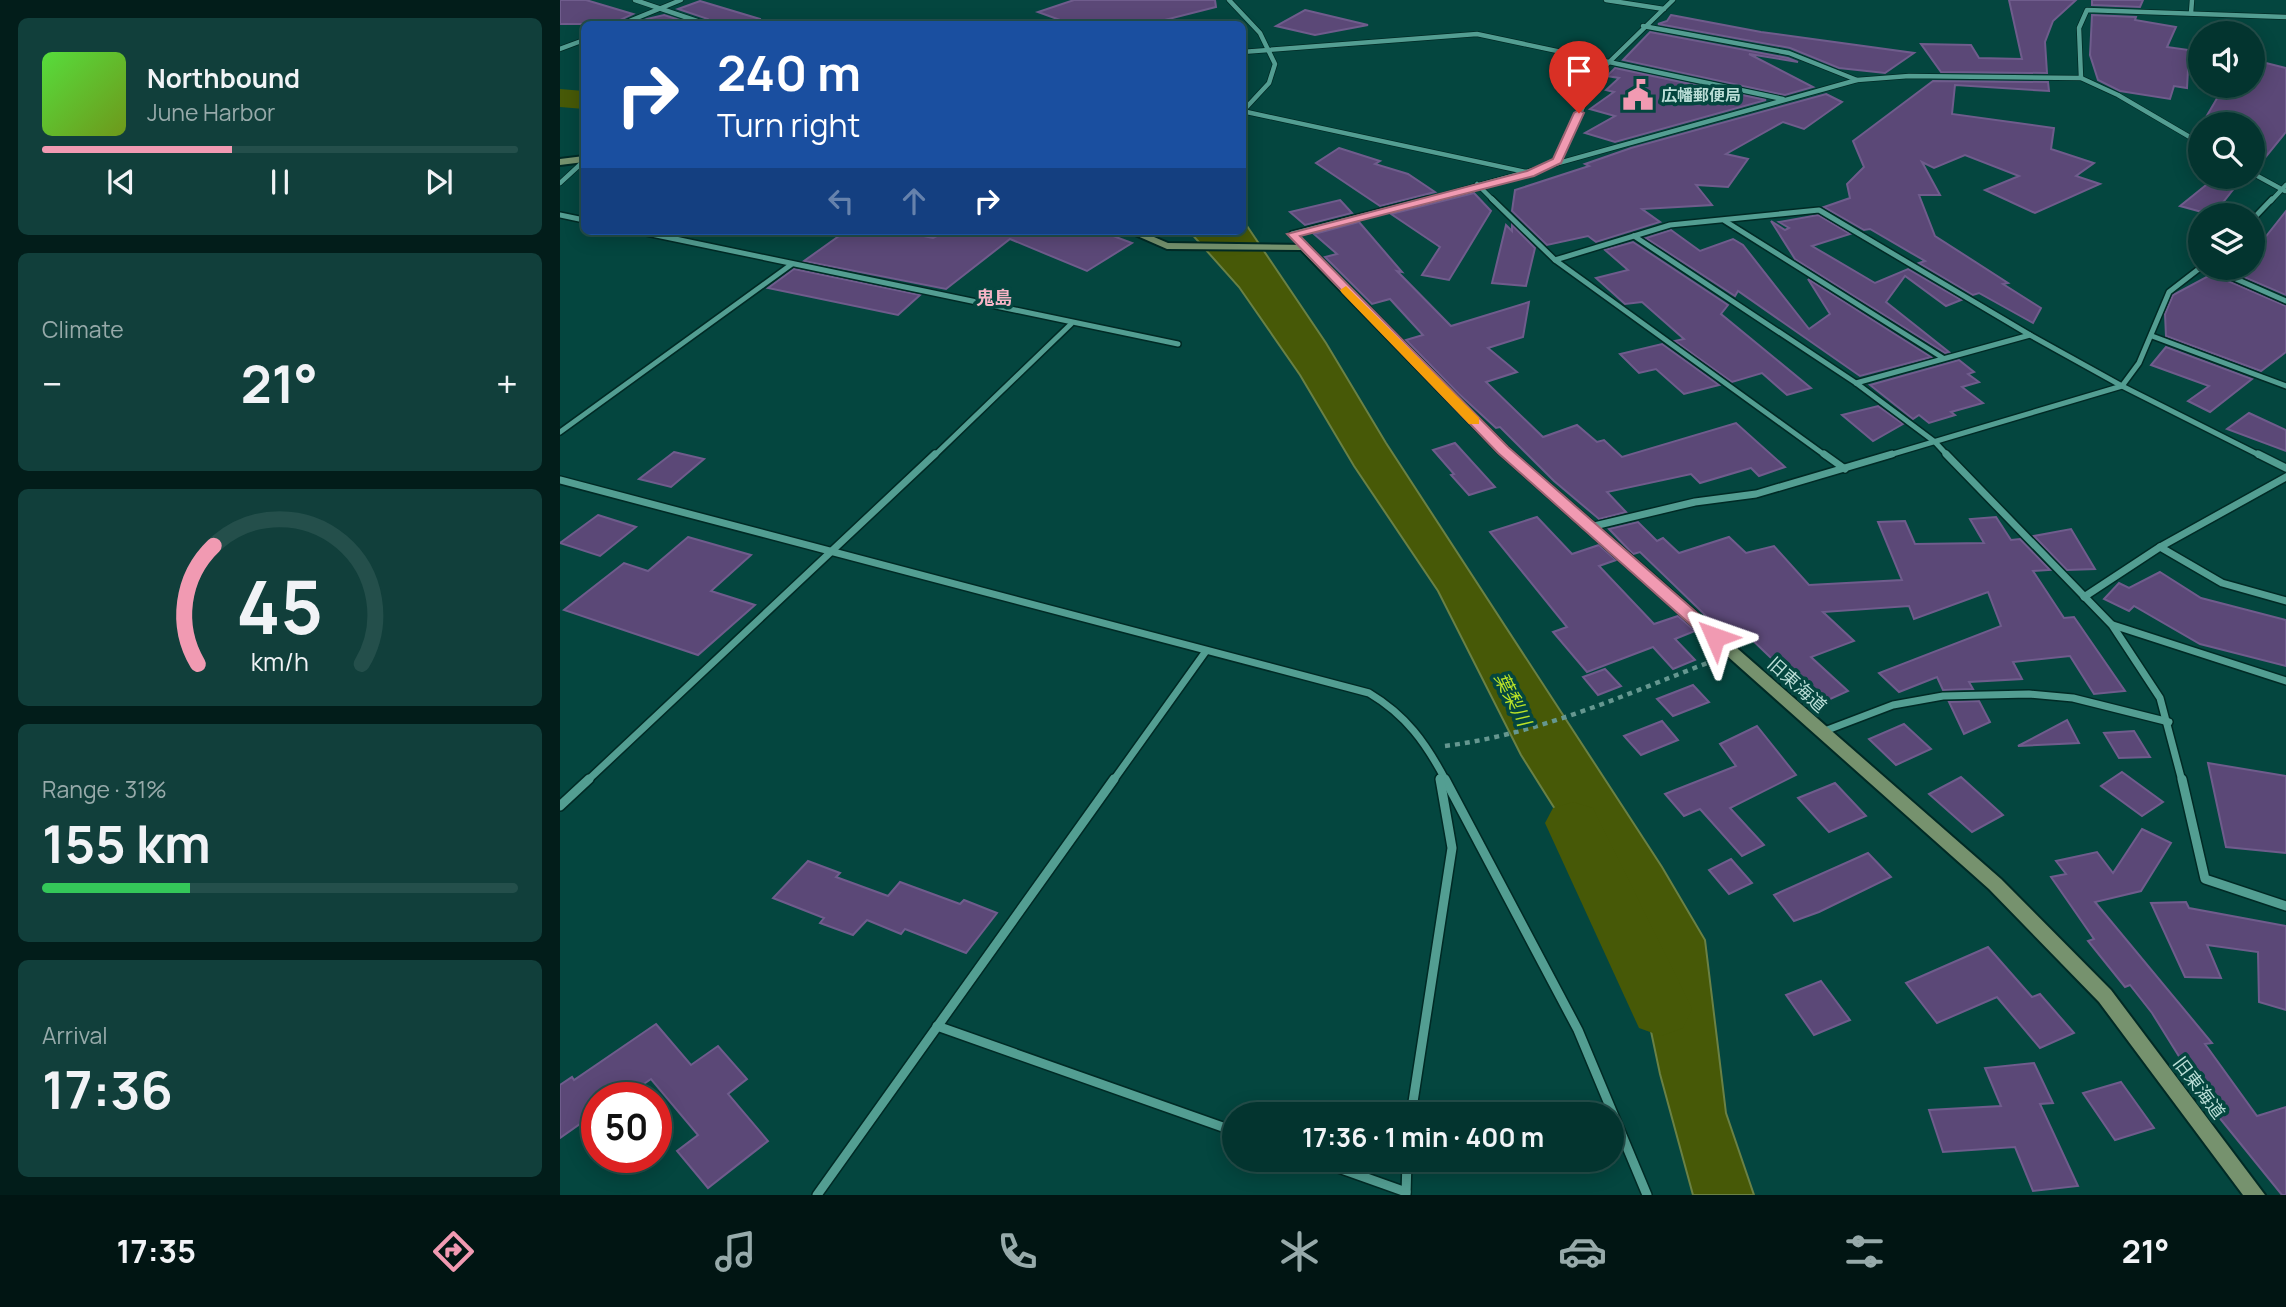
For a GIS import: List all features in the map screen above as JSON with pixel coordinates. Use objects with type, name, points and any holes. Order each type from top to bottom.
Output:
[{"type":"main road","points":[[560,162],[581,160]]},
{"type":"main road","points":[[1139,235],[1156,244],[1179,246],[1304,247]]},
{"type":"main road","name":"旧東海道","points":[[1304,247],[1503,450],[1995,884],[2105,996],[2255,1195]]},
{"type":"street","points":[[635,0],[697,21]]},
{"type":"street","points":[[630,21],[681,0]]},
{"type":"street","points":[[1228,0],[1247,17],[1275,62],[1275,72],[1246,107]]},
{"type":"street","points":[[1606,0],[1664,9]]},
{"type":"street","points":[[1558,161],[1599,72],[1643,26],[1673,0]]},
{"type":"street","points":[[2191,13],[2192,0]]},
{"type":"street","points":[[2081,78],[2079,28],[2087,10],[2286,17]]},
{"type":"street","points":[[1643,26],[1789,53],[1857,80]]},
{"type":"street","points":[[1246,52],[1477,34],[1787,100]]},
{"type":"street","points":[[560,49],[581,41]]},
{"type":"street","points":[[1304,247],[1293,234],[1477,184],[1530,173],[1558,161],[1857,80],[1909,76],[2081,78],[2118,95],[2188,136]]},
{"type":"street","points":[[1246,112],[1530,173]]},
{"type":"street","points":[[560,183],[581,163]]},
{"type":"street","points":[[2265,180],[2284,189],[2265,207]]},
{"type":"street","points":[[1477,184],[1555,260],[1845,469]]},
{"type":"street","points":[[1555,260],[1670,225],[1819,211],[2122,386],[2286,468]]},
{"type":"street","points":[[560,215],[581,219]]},
{"type":"street","points":[[1725,221],[1943,358]]},
{"type":"street","points":[[656,235],[1071,324],[1178,344]]},
{"type":"street","points":[[1634,236],[1856,383],[1935,442],[2112,625],[2160,698],[2169,722],[2205,879],[2286,906]]},
{"type":"street","points":[[560,432],[792,264]]},
{"type":"street","points":[[1590,527],[1695,502],[1756,494],[2122,386],[2152,336],[2169,292],[2188,277]]},
{"type":"street","points":[[2238,280],[2286,301]]},
{"type":"street","points":[[560,806],[834,551],[1071,324]]},
{"type":"street","points":[[1856,383],[2030,335]]},
{"type":"street","points":[[2152,336],[2286,386]]},
{"type":"street","points":[[2084,597],[2160,547],[2286,477]]},
{"type":"street","points":[[560,480],[1369,693],[1410,721],[1428,747],[1578,1030],[1647,1195]]},
{"type":"street","points":[[2160,547],[2222,583],[2286,601]]},
{"type":"street","points":[[2112,625],[2286,681]]},
{"type":"street","points":[[817,1195],[1206,651]]},
{"type":"street","points":[[1821,733],[1893,705],[1943,696],[2029,694],[2073,698],[2169,722]]},
{"type":"street","points":[[1413,1102],[1452,848],[1439,770]]},
{"type":"street","points":[[937,1026],[1222,1127]]},
{"type":"street","points":[[1348,1172],[1406,1194],[1407,1172]]},
{"type":"path","points":[[1428,747],[1487,740],[1611,703],[1733,654]]},
{"type":"water","points":[[1246,224],[1326,343],[1386,443],[1662,867],[1705,940],[1726,1113],[1754,1195],[1693,1195],[1660,1074],[1629,927],[1521,755],[1438,591],[1354,466],[1300,375],[1239,287],[1193,235],[1246,235]]},
{"type":"building","points":[[560,0],[586,0],[633,14],[619,21],[560,24]]},
{"type":"building","points":[[1074,0],[1215,0],[1216,7],[1161,21],[1063,21],[1038,12]]},
{"type":"building","points":[[2009,0],[2076,0],[2053,21],[2045,42],[2047,73],[1941,72],[1921,44],[1971,45],[1979,58],[2022,59]]},
{"type":"building","points":[[2092,0],[2143,0],[2140,7],[2092,5]]},
{"type":"building","points":[[700,1],[760,19],[709,21],[678,9]]},
{"type":"building","points":[[1305,10],[1368,25],[1315,35],[1276,26]]},
{"type":"building","points":[[664,15],[683,21],[642,21]]},
{"type":"building","points":[[1671,15],[1761,32],[1914,53],[1885,73],[1839,68],[1790,48],[1658,24],[1667,21]]},
{"type":"building","points":[[2092,15],[2136,17],[2135,20],[2176,27],[2167,47],[2188,50],[2187,88],[2174,86],[2170,99],[2120,91],[2098,80],[2090,55]]},
{"type":"building","points":[[1650,32],[1788,58],[1798,62],[1749,54],[1813,87],[1785,95],[1623,60]]},
{"type":"building","points":[[2265,63],[2286,68],[2286,132],[2265,158],[2265,112],[2209,112],[2217,98],[2265,98]]},
{"type":"building","points":[[1615,68],[1766,100],[1615,142],[1585,133],[1615,116],[1590,109],[1614,92],[1606,90],[1619,78],[1607,76]]},
{"type":"building","points":[[1933,81],[2048,82],[2049,91],[1955,85],[1952,114],[2054,128],[2051,149],[2094,163],[2076,176],[2100,184],[2035,213],[1985,190],[2019,176],[1965,155],[1934,168],[1922,162],[1940,195],[1919,195],[1935,236],[2008,283],[2003,284],[2041,308],[2033,323],[1979,293],[1973,295],[1919,263],[1925,261],[1870,229],[1864,230],[1824,207],[1850,198],[1847,184],[1864,167],[1853,141]]},
{"type":"building","points":[[1826,94],[1842,102],[1804,129],[1783,122],[1726,154],[1748,159],[1728,187],[1696,185],[1712,205],[1642,209],[1660,222],[1596,242],[1588,236],[1547,245],[1512,211],[1515,190],[1589,166],[1585,164],[1631,148]]},
{"type":"building","points":[[1339,148],[1380,161],[1375,164],[1408,174],[1435,192],[1380,206],[1316,163]]},
{"type":"building","points":[[2201,189],[2234,189],[2222,203],[2188,203],[2188,208],[2180,206]]},
{"type":"building","points":[[1474,193],[1491,211],[1449,280],[1422,275],[1440,247],[1391,214]]},
{"type":"building","points":[[1340,200],[1352,213],[1305,225],[1290,212]]},
{"type":"building","points":[[2286,211],[2286,295],[2251,280],[2265,280],[2265,238]]},
{"type":"building","points":[[1818,215],[1850,234],[1812,246],[1875,283],[1908,269],[1961,300],[1946,306],[1905,276],[1886,302],[1949,352],[1945,353],[1795,259],[1771,221],[1785,230],[1789,228],[1779,222]]},
{"type":"building","points":[[1359,222],[1402,272],[1397,271],[1451,326],[1529,302],[1523,337],[1488,348],[1517,372],[1486,382],[1543,437],[1577,425],[1597,442],[1604,440],[1622,457],[1736,423],[1785,467],[1759,476],[1751,468],[1700,483],[1691,474],[1607,492],[1626,512],[1599,519],[1554,481],[1500,427],[1496,428],[1459,394],[1406,340],[1423,335],[1390,299],[1372,304],[1325,257],[1337,254],[1314,234]]},
{"type":"building","points":[[1506,225],[1512,231],[1512,225],[1535,248],[1526,286],[1492,283]]},
{"type":"building","points":[[1671,230],[1700,251],[1733,239],[1743,245],[1809,329],[1830,314],[1808,279],[1931,357],[1860,376],[1738,291],[1735,296],[1646,238]]},
{"type":"building","points":[[840,235],[918,235],[933,238],[939,235],[1111,235],[1132,243],[1087,271],[1010,239],[946,289],[804,261]]},
{"type":"building","points":[[1633,242],[1728,305],[1721,314],[1811,388],[1787,395],[1762,373],[1732,382],[1675,341],[1684,339],[1642,302],[1625,304],[1596,278],[1628,270],[1605,250]]},
{"type":"building","points":[[794,269],[920,295],[898,315],[768,288]]},
{"type":"building","points":[[2201,280],[2226,280],[2286,306],[2286,352],[2261,371],[2166,336],[2165,314],[2173,295]]},
{"type":"building","points":[[1662,344],[1719,385],[1684,394],[1656,369],[1639,373],[1620,354]]},
{"type":"building","points":[[2166,347],[2252,379],[2210,412],[2188,401],[2209,386],[2151,365]]},
{"type":"building","points":[[1959,360],[1974,372],[1968,374],[1979,382],[1962,387],[1983,403],[1951,412],[1955,415],[1929,423],[1919,415],[1913,419],[1870,385]]},
{"type":"building","points":[[1878,406],[1903,424],[1873,441],[1842,415]]},
{"type":"building","points":[[2249,413],[2286,430],[2286,451],[2227,429]]},
{"type":"building","points":[[1455,443],[1495,487],[1469,495],[1433,450]]},
{"type":"building","points":[[674,452],[704,459],[671,487],[639,479]]},
{"type":"building","points":[[598,515],[636,527],[600,556],[560,543]]},
{"type":"building","points":[[1537,517],[1572,554],[1599,545],[1616,560],[1599,566],[1654,624],[1678,616],[1695,631],[1675,639],[1695,660],[1673,669],[1653,647],[1587,672],[1553,632],[1567,627],[1490,532]]},
{"type":"building","points":[[1996,517],[2011,540],[2020,539],[2050,570],[2033,571],[2064,618],[2074,617],[2125,691],[2094,694],[2070,656],[2013,662],[2022,679],[1969,682],[1973,689],[1943,690],[1937,677],[1899,692],[1879,673],[2001,626],[1988,592],[1914,619],[1909,606],[1823,612],[1854,641],[1811,657],[1848,691],[1819,704],[1744,632],[1729,638],[1640,552],[1633,554],[1609,529],[1638,522],[1657,541],[1663,538],[1679,553],[1729,537],[1746,553],[1774,546],[1809,585],[1902,580],[1878,522],[1905,521],[1915,544],[1984,543],[1970,519]]},
{"type":"building","points":[[2071,529],[2095,569],[2067,570],[2034,536]]},
{"type":"building","points":[[688,537],[751,555],[711,591],[755,605],[698,655],[564,610],[624,563],[648,571]]},
{"type":"building","points":[[2160,572],[2201,598],[2286,620],[2286,666],[2200,644],[2134,606],[2129,611],[2104,599],[2119,583],[2129,588]]},
{"type":"building","points":[[1605,669],[1621,686],[1598,695],[1583,677]]},
{"type":"building","points":[[1693,685],[1709,702],[1673,716],[1657,699]]},
{"type":"building","points":[[1979,701],[1990,722],[1964,734],[1949,702]]},
{"type":"building","points":[[2067,720],[2079,743],[2018,746]]},
{"type":"building","points":[[1662,721],[1678,740],[1641,755],[1624,736]]},
{"type":"building","points":[[1904,724],[1931,749],[1896,765],[1869,739]]},
{"type":"building","points":[[1757,726],[1796,775],[1730,808],[1764,845],[1742,856],[1700,809],[1684,816],[1665,794],[1736,766],[1720,744]]},
{"type":"building","points":[[2134,731],[2150,757],[2119,758],[2104,733]]},
{"type":"building","points":[[2208,763],[2286,776],[2286,853],[2226,847]]},
{"type":"building","points":[[2122,772],[2163,802],[2142,816],[2101,786]]},
{"type":"building","points":[[1961,777],[2003,815],[1972,832],[1929,794]]},
{"type":"building","points":[[1835,783],[1866,816],[1829,832],[1798,798]]},
{"type":"building","points":[[2142,829],[2171,843],[2141,891],[2095,902],[2212,1043],[2205,1044],[2257,1116],[2286,1107],[2286,1195],[2282,1195],[2214,1111],[2211,1112],[2180,1068],[2185,1066],[2152,1013],[2130,985],[2125,987],[2088,941],[2094,939],[2051,877],[2066,874],[2056,861],[2097,852],[2113,873]]},
{"type":"building","points":[[1868,853],[1891,877],[1819,912],[1794,921],[1774,895]]},
{"type":"building","points":[[1731,859],[1752,883],[1729,894],[1709,870]]},
{"type":"building","points":[[808,861],[840,873],[836,877],[888,896],[900,882],[960,904],[964,900],[997,913],[966,953],[905,929],[901,934],[867,920],[853,935],[820,923],[824,918],[773,898]]},
{"type":"building","points":[[2186,902],[2189,908],[2286,926],[2286,1010],[2259,1002],[2258,952],[2207,945],[2221,978],[2185,977],[2151,903]]},
{"type":"building","points":[[1988,947],[2032,997],[2040,994],[2074,1033],[2040,1048],[1997,997],[1937,1023],[1906,983]]},
{"type":"building","points":[[1821,981],[1850,1020],[1814,1035],[1786,995]]},
{"type":"building","points":[[656,1024],[691,1065],[718,1046],[747,1079],[728,1094],[768,1141],[708,1188],[677,1151],[698,1135],[672,1104],[672,1082],[654,1082],[651,1079],[647,1082],[581,1082],[581,1123],[560,1138],[560,1085],[572,1077],[574,1080]]},
{"type":"building","points":[[2034,1063],[2053,1103],[2040,1104],[2078,1186],[2033,1191],[2015,1147],[1943,1152],[1929,1110],[2001,1106],[1985,1068]]},
{"type":"building","points":[[2121,1082],[2154,1128],[2115,1140],[2083,1093]]},
{"type":"waterway","name":"葉梨川","points":[[560,98],[581,100]]},
{"type":"waterway","name":"葉梨川","points":[[1573,823],[1661,1009]]},
{"type":"slow traffic","points":[[1346,290],[1474,421]]},
{"type":"place","name":"広幡郵便局","points":[[1638,95]]},
{"type":"district","name":"鬼島","points":[[994,298]]},
{"type":"route","points":[[1579,113],[1558,161],[1530,173],[1477,184],[1293,234],[1503,450],[1715,637]]}]
